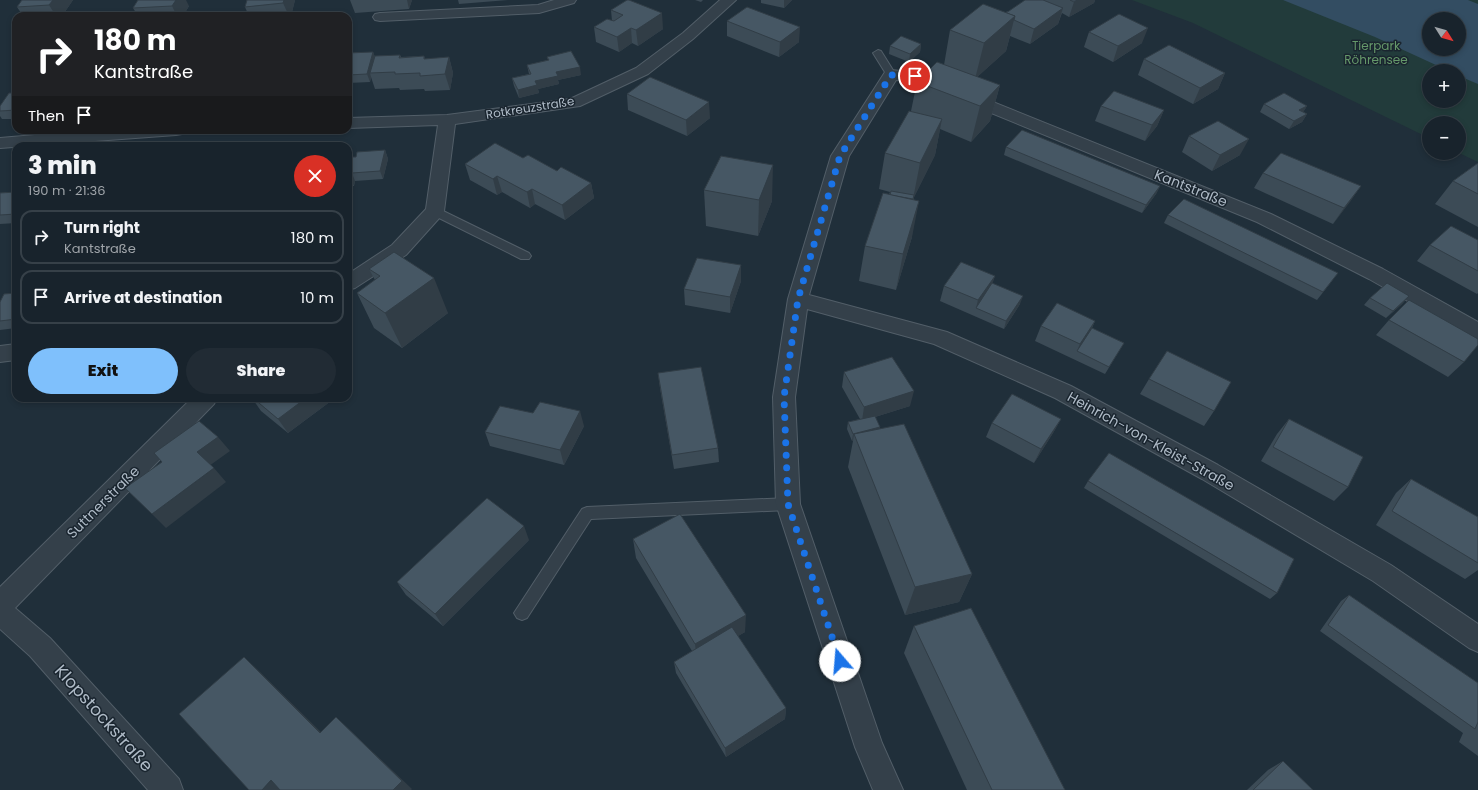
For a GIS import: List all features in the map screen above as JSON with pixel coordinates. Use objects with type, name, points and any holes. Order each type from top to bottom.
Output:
[{"type":"street","points":[[380,17],[540,9],[569,0]]},
{"type":"street","name":"Rotkreuzstraße","points":[[352,123],[447,120],[574,103],[642,71],[688,36],[730,0]]},
{"type":"street","points":[[888,790],[869,748],[788,504],[784,397],[798,299],[840,156],[891,75]]},
{"type":"street","name":"Kantstraße","points":[[891,75],[915,76],[1264,218],[1376,274],[1478,332]]},
{"type":"street","points":[[352,280],[399,250],[435,211],[447,120]]},
{"type":"street","points":[[0,143],[111,134]]},
{"type":"street","name":"Heinrich-von-Kleist-Straße","points":[[798,299],[940,338],[1064,392],[1210,472],[1369,565],[1478,638]]},
{"type":"street","points":[[0,354],[12,352]]},
{"type":"street","name":"Suttnerstraße","points":[[0,605],[202,402]]},
{"type":"street","name":"Klopstockstraße","points":[[0,612],[40,647],[168,790]]},
{"type":"lane","points":[[878,53],[891,75]]},
{"type":"lane","points":[[435,211],[525,256]]},
{"type":"lane","points":[[522,613],[587,513],[788,504]]},
{"type":"green space","name":"Tierpark Röhrensee","points":[[1132,0],[1478,0],[1478,162],[1466,156],[1466,116],[1422,116],[1422,135],[1193,23]]},
{"type":"water","points":[[1283,0],[1468,0],[1478,4],[1478,84],[1466,79],[1466,64],[1434,64],[1375,37]]},
{"type":"building","points":[[22,0],[53,0],[49,5],[17,7]]},
{"type":"building","points":[[138,0],[176,0],[172,6],[133,8]]},
{"type":"building","points":[[247,0],[284,0],[283,3],[245,7]]},
{"type":"building","points":[[627,0],[662,13],[636,30],[631,28],[617,37],[594,27],[607,19],[614,21],[623,15],[611,10]]},
{"type":"building","points":[[1025,0],[1043,0],[1063,8],[1034,29],[1014,20],[1015,16],[1006,13]]},
{"type":"building","points":[[983,4],[1015,16],[984,43],[950,30]]},
{"type":"building","points":[[747,7],[800,27],[780,42],[727,21]]},
{"type":"building","points":[[1119,14],[1148,28],[1118,46],[1089,32]]},
{"type":"building","points":[[901,36],[921,44],[910,54],[890,46]]},
{"type":"building","points":[[1169,45],[1225,73],[1200,88],[1144,59]]},
{"type":"building","points":[[571,51],[580,67],[556,72],[558,76],[535,81],[537,85],[518,90],[512,78],[531,74],[527,65],[549,60],[547,57]]},
{"type":"building","points":[[373,52],[367,74],[352,75],[352,53]]},
{"type":"building","points":[[400,55],[399,58],[424,56],[424,59],[449,57],[445,74],[420,76],[420,73],[370,73],[375,56]]},
{"type":"building","points":[[937,62],[1000,85],[980,106],[917,82]]},
{"type":"building","points":[[650,77],[709,102],[686,120],[627,94]]},
{"type":"building","points":[[1114,91],[1164,110],[1152,125],[1101,106]]},
{"type":"building","points":[[9,93],[12,93],[12,110],[0,111],[0,106]]},
{"type":"building","points":[[1284,93],[1307,106],[1299,110],[1307,114],[1294,121],[1264,104]]},
{"type":"building","points":[[909,111],[942,119],[920,163],[885,153]]},
{"type":"building","points":[[1218,121],[1249,139],[1220,155],[1189,136]]},
{"type":"building","points":[[1022,130],[1160,186],[1146,205],[1006,147]]},
{"type":"building","points":[[495,143],[523,158],[528,155],[557,171],[561,167],[591,183],[562,205],[532,189],[527,192],[497,176],[493,179],[465,164]]},
{"type":"building","points":[[385,150],[380,171],[352,173],[352,157],[356,157],[357,152]]},
{"type":"building","points":[[1281,153],[1361,186],[1344,208],[1263,173]]},
{"type":"building","points":[[721,156],[773,165],[759,200],[704,190]]},
{"type":"building","points":[[1478,163],[1478,194],[1453,181]]},
{"type":"building","points":[[891,191],[914,195],[913,199],[890,195]]},
{"type":"building","points":[[12,192],[12,214],[0,215],[0,193]]},
{"type":"building","points":[[883,193],[919,201],[903,254],[865,246]]},
{"type":"building","points":[[1184,199],[1338,273],[1323,292],[1168,215]]},
{"type":"building","points":[[1451,226],[1478,240],[1478,271],[1430,245]]},
{"type":"building","points":[[394,252],[434,278],[385,313],[357,293],[380,276],[369,269]]},
{"type":"building","points":[[697,258],[741,265],[730,297],[684,289]]},
{"type":"building","points":[[961,262],[995,276],[978,300],[944,286]]},
{"type":"building","points":[[992,283],[1023,296],[1006,321],[976,308]]},
{"type":"building","points":[[1387,283],[1409,296],[1393,311],[1370,298]]},
{"type":"building","points":[[12,293],[12,320],[0,321],[0,302],[4,294]]},
{"type":"building","points":[[1409,300],[1478,339],[1478,345],[1464,362],[1389,320]]},
{"type":"building","points":[[1057,303],[1095,321],[1080,344],[1041,326]]},
{"type":"building","points":[[1092,328],[1124,343],[1109,367],[1077,351]]},
{"type":"building","points":[[1167,351],[1231,382],[1214,411],[1149,379]]},
{"type":"building","points":[[892,357],[914,391],[864,407],[844,372]]},
{"type":"building","points":[[701,367],[718,448],[672,455],[658,373]]},
{"type":"building","points":[[1012,394],[1061,419],[1041,449],[992,423]]},
{"type":"building","points":[[258,402],[301,402],[278,419]]},
{"type":"building","points":[[540,402],[580,411],[560,450],[485,432],[500,406],[533,413]]},
{"type":"building","points":[[875,416],[880,427],[853,434],[848,422]]},
{"type":"building","points":[[1289,419],[1363,457],[1348,487],[1273,447]]},
{"type":"building","points":[[199,421],[218,437],[197,452],[214,468],[152,514],[125,488],[162,462],[154,453]]},
{"type":"building","points":[[904,424],[972,574],[915,587],[854,434]]},
{"type":"building","points":[[1109,453],[1294,559],[1277,593],[1088,481]]},
{"type":"building","points":[[1411,479],[1478,517],[1478,563],[1392,511]]},
{"type":"building","points":[[487,498],[524,526],[435,614],[397,582]]},
{"type":"building","points":[[680,514],[746,615],[695,644],[633,539]]},
{"type":"building","points":[[1349,595],[1478,683],[1478,722],[1475,729],[1328,625]]},
{"type":"building","points":[[971,608],[1065,790],[992,790],[914,626]]},
{"type":"building","points":[[732,627],[786,708],[725,748],[674,662]]},
{"type":"building","points":[[244,657],[320,733],[336,717],[402,781],[393,790],[280,790],[271,780],[262,790],[249,790],[179,714]]},
{"type":"building","points":[[1283,761],[1313,790],[1253,790]]},
{"type":"route","points":[[840,661],[788,504],[784,397],[798,299],[840,156],[891,75],[915,76]]}]
